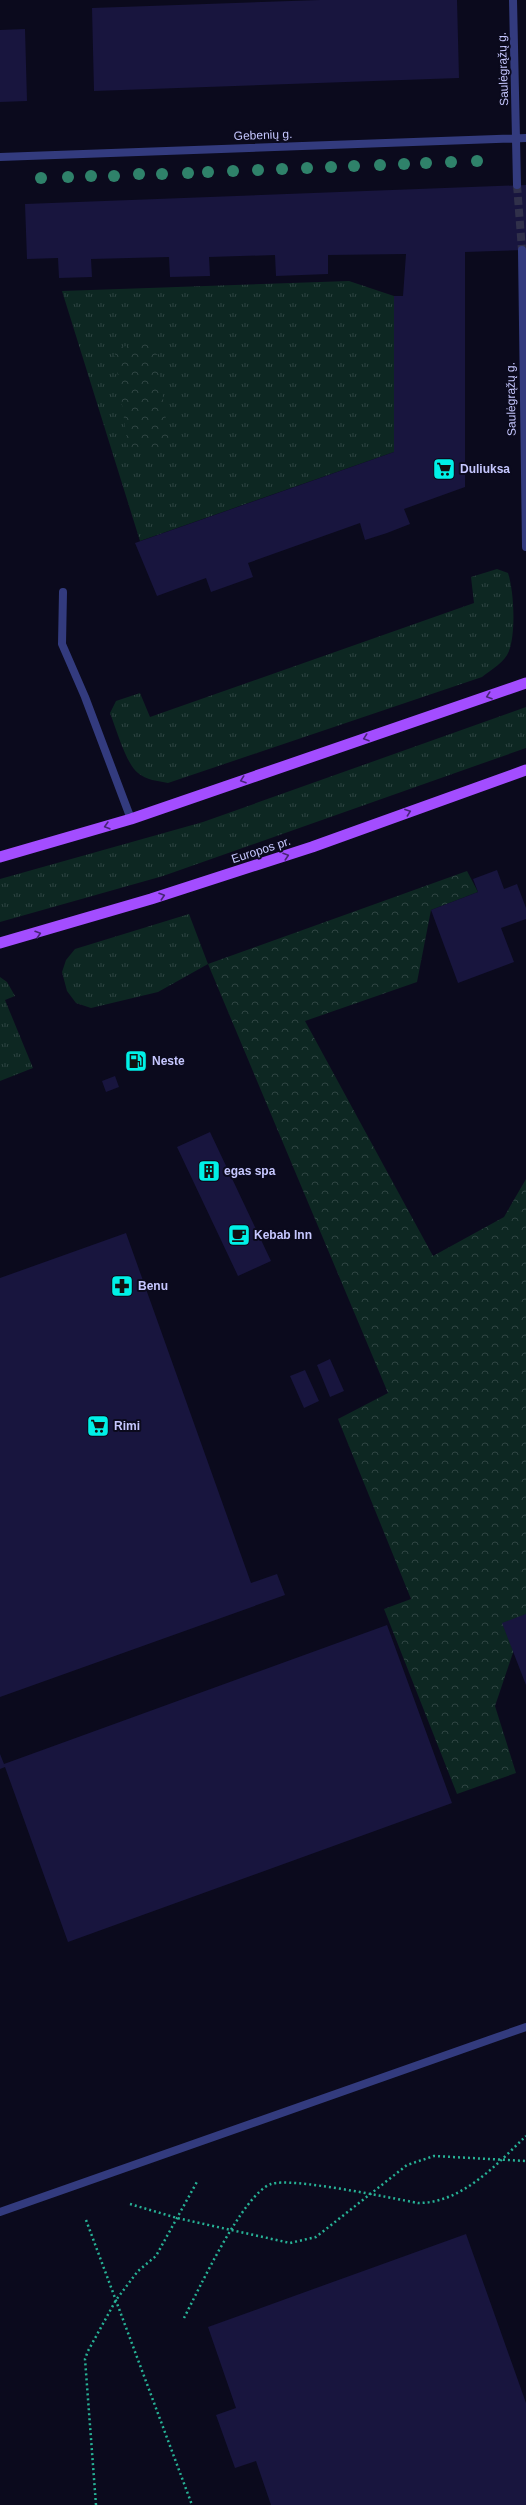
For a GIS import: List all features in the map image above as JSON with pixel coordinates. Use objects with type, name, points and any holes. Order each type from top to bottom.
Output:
[{"type":"main road","points":[[0,857],[131,819],[526,683]]},
{"type":"main road","name":"Europos pr.","points":[[0,943],[151,899],[312,847],[526,770]]},
{"type":"street","name":"Saulėgrąžų g.","points":[[513,0],[522,138],[518,185]]},
{"type":"street","name":"Gebenių g.","points":[[0,157],[522,138]]},
{"type":"street","name":"Saulėgrąžų g.","points":[[522,250],[526,547]]},
{"type":"street","points":[[63,592],[62,644],[85,697],[131,819]]},
{"type":"street","points":[[0,2212],[526,2027]]},
{"type":"path","points":[[184,2318],[231,2230],[261,2189],[271,2184],[283,2182],[418,2203],[438,2201],[460,2193],[502,2160],[526,2136]]},
{"type":"path","points":[[130,2204],[177,2218],[290,2243],[307,2241],[316,2237],[407,2165],[434,2156],[526,2161]]},
{"type":"path","points":[[96,2505],[85,2359],[116,2300],[138,2271],[156,2256],[198,2180]]},
{"type":"path","points":[[86,2220],[192,2505]]},
{"type":"green space","points":[[349,281],[394,296],[394,452],[140,541],[62,291]]},
{"type":"green space","points":[[155,342],[170,448],[129,454],[114,348]]},
{"type":"green space","points":[[497,569],[508,573],[510,581],[512,590],[513,634],[507,655],[497,666],[482,677],[168,783],[152,780],[141,775],[129,762],[110,713],[116,701],[140,693],[150,717],[474,603],[471,577]]},
{"type":"green space","points":[[526,707],[526,748],[163,876],[0,922],[0,879],[203,822]]},
{"type":"green space","points":[[467,871],[478,892],[431,910],[417,982],[305,1021],[433,1256],[504,1217],[526,1179],[526,1614],[495,1706],[516,1773],[457,1794],[384,1609],[411,1599],[338,1419],[388,1393],[208,964]]},
{"type":"green space","points":[[189,914],[208,964],[158,992],[91,1008],[76,1003],[67,991],[62,972],[66,960],[75,949]]},
{"type":"green space","points":[[0,977],[7,982],[15,996],[5,1000],[33,1068],[0,1081]]},
{"type":"building","points":[[320,0],[457,0],[459,78],[94,91],[92,8]]},
{"type":"building","points":[[25,29],[27,101],[0,102],[0,30]]},
{"type":"building","points":[[526,185],[526,250],[465,252],[465,487],[404,509],[410,524],[387,533],[365,540],[360,523],[248,563],[253,577],[211,592],[206,578],[157,596],[135,543],[394,452],[394,296],[403,296],[406,254],[328,255],[328,274],[276,276],[275,255],[209,257],[210,276],[170,277],[169,257],[91,259],[92,277],[59,278],[58,258],[27,259],[25,204]]},
{"type":"building","points":[[497,870],[504,889],[517,884],[526,908],[526,919],[501,928],[514,962],[458,983],[431,910],[478,892],[473,879]]},
{"type":"building","points":[[115,1076],[119,1087],[106,1092],[102,1081]]},
{"type":"building","points":[[210,1132],[271,1261],[238,1276],[177,1147]]},
{"type":"building","name":"Rimi","points":[[126,1233],[251,1583],[277,1574],[285,1595],[0,1697],[0,1278]]},
{"type":"building","points":[[330,1359],[344,1391],[330,1397],[317,1365]]},
{"type":"building","points":[[305,1370],[319,1401],[304,1408],[290,1376]]},
{"type":"building","points":[[526,1614],[526,1685],[502,1623]]},
{"type":"building","points":[[387,1625],[452,1803],[68,1942],[5,1767],[0,1769],[0,1754],[4,1764]]},
{"type":"building","points":[[466,2234],[526,2403],[526,2505],[271,2505],[256,2461],[235,2468],[216,2415],[236,2408],[208,2327]]},
{"type":"tunnel","points":[[517,185],[522,250]]},
{"type":"place","name":"Duliuksa","points":[[444,469]]},
{"type":"place","name":"Neste","points":[[136,1061]]},
{"type":"place","name":"egas spa","points":[[209,1171]]},
{"type":"place","name":"Kebab Inn","points":[[239,1235]]},
{"type":"place","name":"Benu","points":[[122,1286]]},
{"type":"place","name":"Rimi","points":[[98,1426]]}]
